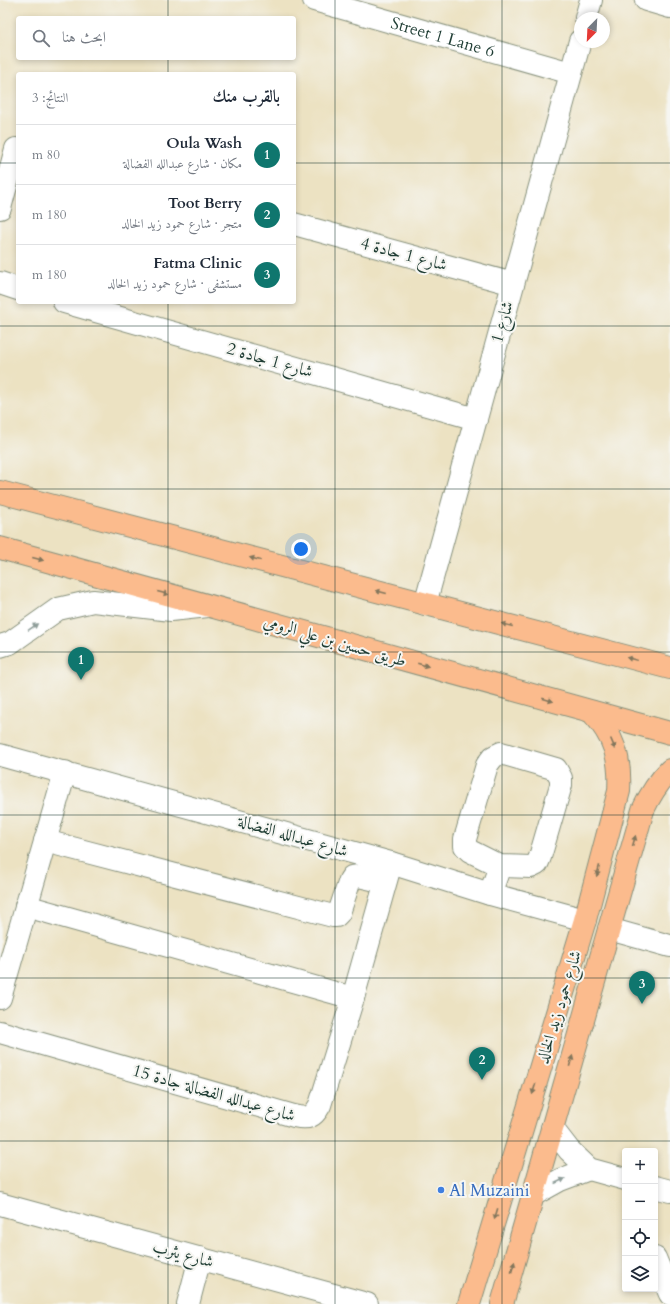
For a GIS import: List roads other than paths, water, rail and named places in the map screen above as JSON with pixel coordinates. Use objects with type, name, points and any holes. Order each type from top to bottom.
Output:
[{"type":"main road","points":[[0,492],[670,668]]},
{"type":"main road","name":"طريق حسين بن علي الرومي","points":[[0,548],[670,734]]},
{"type":"main road","name":"شارع حمود زيد الخالد","points":[[469,1304],[585,920],[619,791],[620,776],[615,748],[602,723],[592,712]]},
{"type":"main road","name":"شارع حمود زيد الخالد","points":[[502,1304],[643,810],[650,795],[660,780],[670,770]]},
{"type":"street","name":"Street 1 Lane 6","points":[[314,0],[571,73]]},
{"type":"street","points":[[588,12],[591,0]]},
{"type":"street","points":[[646,0],[670,7]]},
{"type":"street","name":"شارع 1","points":[[425,604],[578,48]]},
{"type":"street","points":[[0,208],[11,148]]},
{"type":"street","name":"شارع 1 جادة 4","points":[[296,225],[513,284]]},
{"type":"street","points":[[0,283],[16,288]]},
{"type":"street","name":"شارع 1 جادة 2","points":[[71,304],[476,419]]},
{"type":"street","points":[[0,646],[10,643],[58,609],[94,601],[172,610],[210,606]]},
{"type":"street","points":[[502,753],[556,769],[561,778],[561,785],[537,864],[531,867],[500,866],[470,851],[465,846],[465,839],[487,765],[493,757],[502,753]]},
{"type":"street","name":"شارع عبدالله الفضالة","points":[[0,755],[65,772],[388,872],[490,894],[585,920]]},
{"type":"street","points":[[0,998],[65,772]]},
{"type":"street","points":[[45,841],[333,916],[336,916],[339,913],[352,877],[388,872]]},
{"type":"street","points":[[490,894],[500,866]]},
{"type":"street","name":"شارع عبدالله الفضالة جادة 15","points":[[0,1032],[302,1118],[311,1116],[316,1112],[320,1105],[353,998],[388,872]]},
{"type":"street","points":[[26,906],[353,998]]},
{"type":"street","points":[[608,929],[670,946]]},
{"type":"street","points":[[552,1128],[569,1150],[589,1169],[622,1180]]},
{"type":"street","points":[[533,1195],[560,1180],[589,1169]]},
{"type":"street","points":[[658,1188],[670,1191]]},
{"type":"street","name":"شارع يثرب","points":[[0,1204],[367,1304]]},
{"type":"street","points":[[188,1304],[200,1258]]},
{"type":"street","points":[[658,1265],[670,1294]]},
{"type":"place","name":"Oula Wash","points":[[81,680]]},
{"type":"place","name":"Fatma Clinic","points":[[642,1004]]},
{"type":"place","name":"Toot Berry","points":[[482,1080]]},
{"type":"place","name":"Al Muzaini","points":[[441,1190]]}]
